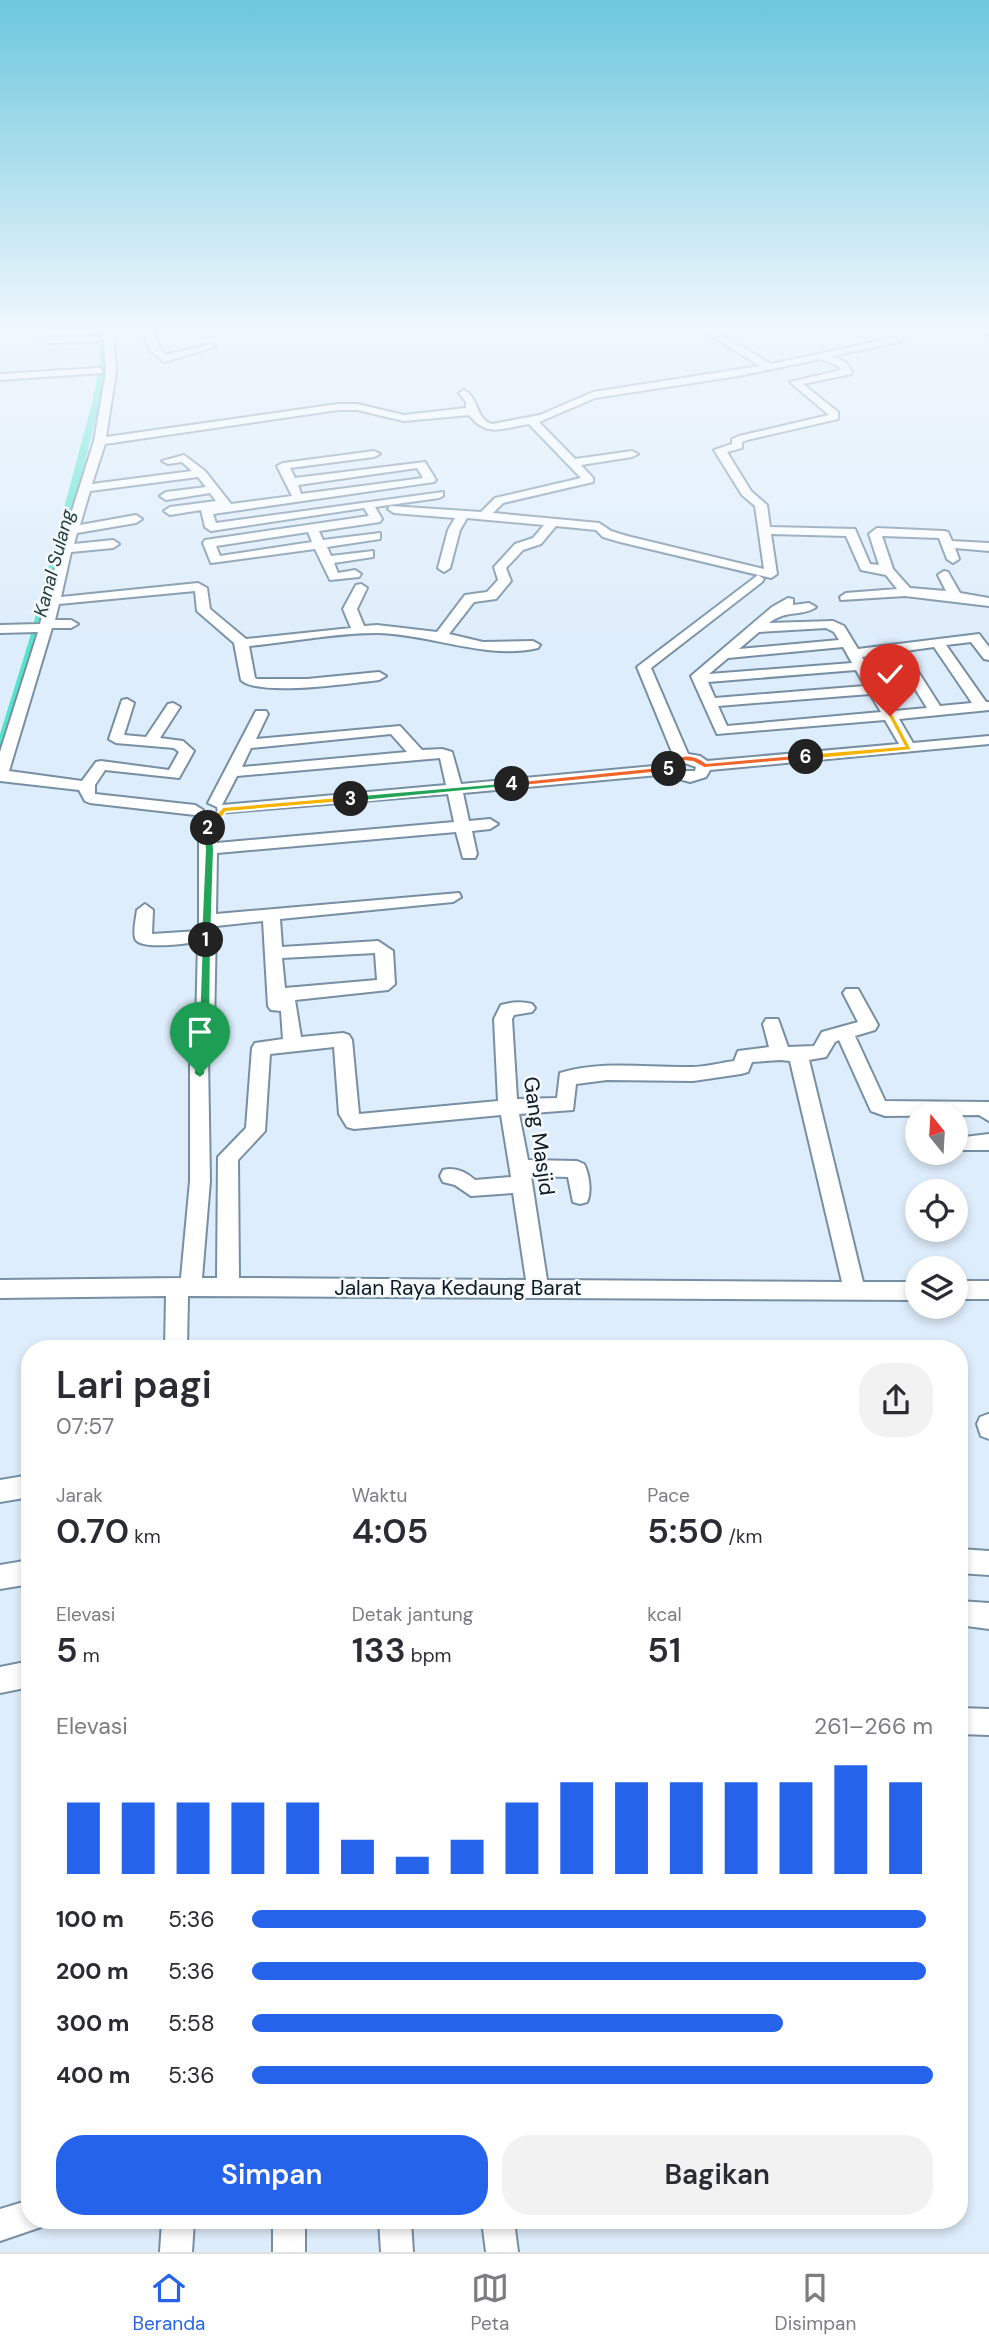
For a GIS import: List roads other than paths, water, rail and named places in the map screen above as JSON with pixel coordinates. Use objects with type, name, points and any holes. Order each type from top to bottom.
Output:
[{"type":"street","points":[[86,786],[0,775],[41,627],[54,601],[66,549],[87,488],[100,436]]},
{"type":"street","points":[[100,441],[134,436]]},
{"type":"street","points":[[485,515],[498,500],[588,481],[547,436]]},
{"type":"street","points":[[394,509],[599,527],[607,534],[624,539],[770,574],[759,503],[746,493],[720,450],[738,446],[736,441],[751,436]]},
{"type":"street","points":[[355,574],[334,577],[283,466],[374,454]]},
{"type":"street","points":[[574,463],[632,454]]},
{"type":"street","points":[[168,461],[184,458],[201,473],[226,506]]},
{"type":"street","points":[[170,511],[298,498],[430,480],[421,464],[290,482]]},
{"type":"street","points":[[87,488],[201,473]]},
{"type":"street","points":[[166,496],[213,489]]},
{"type":"street","points":[[226,506],[206,511],[211,527],[439,494]]},
{"type":"street","points":[[368,504],[376,519],[209,543],[215,560],[376,536]]},
{"type":"street","points":[[444,568],[454,530],[463,515]]},
{"type":"street","points":[[72,530],[136,519]]},
{"type":"street","points":[[441,636],[470,598],[491,596],[505,581],[500,567],[519,547],[537,541],[553,523]]},
{"type":"street","points":[[765,530],[850,532],[865,567],[887,570]]},
{"type":"street","points":[[905,592],[900,581],[887,570],[875,533],[942,534],[946,536],[953,559]]},
{"type":"street","points":[[66,549],[113,544]]},
{"type":"street","points":[[949,544],[989,547]]},
{"type":"street","points":[[327,560],[369,554]]},
{"type":"street","points":[[944,575],[955,596]]},
{"type":"street","points":[[677,763],[644,667],[758,579]]},
{"type":"street","points":[[54,601],[200,587],[204,611],[241,642],[386,630],[441,636],[483,646],[533,645]]},
{"type":"street","points":[[359,631],[350,609],[361,588]]},
{"type":"street","points":[[846,597],[905,592],[989,601]]},
{"type":"street","points":[[809,607],[783,606],[698,676],[722,731],[985,706]]},
{"type":"street","points":[[0,629],[71,624]]},
{"type":"street","points":[[755,628],[828,624],[839,629],[909,748]]},
{"type":"street","points":[[699,679],[895,647],[982,637],[989,656]]},
{"type":"street","points":[[241,642],[245,673],[248,680],[254,682],[307,683],[379,676]]},
{"type":"street","points":[[937,642],[985,706]]},
{"type":"street","points":[[895,647],[936,711]]},
{"type":"street","points":[[725,654],[854,654]]},
{"type":"street","points":[[709,703],[874,689]]},
{"type":"street","points":[[127,703],[116,738],[86,786],[86,793],[90,798],[166,790]]},
{"type":"street","points":[[150,741],[173,707]]},
{"type":"street","points":[[219,806],[230,772],[261,714]]},
{"type":"street","points":[[387,715],[395,729],[418,755]]},
{"type":"street","points":[[245,744],[395,729]]},
{"type":"street","points":[[116,738],[178,744],[187,751],[166,790]]},
{"type":"street","points":[[178,1340],[200,1263],[200,1181],[207,1144],[199,1056],[200,1035],[205,1027],[209,849],[201,815],[206,803],[219,806],[454,790],[695,759],[704,766],[989,740]]},
{"type":"street","points":[[230,772],[418,755],[447,755],[469,855]]},
{"type":"street","points":[[101,765],[166,790],[201,815]]},
{"type":"street","points":[[209,849],[490,824]]},
{"type":"street","points":[[145,910],[143,938],[147,940],[271,915],[453,897]]},
{"type":"street","points":[[271,915],[281,1002],[293,1045]]},
{"type":"street","points":[[276,953],[378,947],[384,951],[387,979],[382,986],[281,1002]]},
{"type":"street","points":[[228,1287],[228,1157],[255,1131],[261,1048],[343,1040],[349,1114],[354,1122],[508,1107],[566,1105],[567,1078],[607,1073],[693,1074],[741,1067],[745,1056],[820,1052],[828,1037],[869,1026],[852,993]]},
{"type":"street","name":"Gang Masjid","points":[[526,1008],[512,1008],[504,1012],[508,1107],[538,1289]]},
{"type":"street","points":[[772,1024],[789,1054],[855,1291]]},
{"type":"street","points":[[844,1032],[878,1106],[885,1109],[984,1108],[989,1114]]},
{"type":"street","points":[[968,1143],[989,1142]]},
{"type":"street","points":[[450,1176],[461,1179],[471,1188],[521,1176],[577,1169],[580,1196]]},
{"type":"street","name":"Jalan Raya Kedaung Barat","points":[[0,1289],[50,1286],[905,1291]]},
{"type":"street","points":[[968,1290],[989,1290]]},
{"type":"street","points":[[0,1491],[21,1488]]},
{"type":"street","points":[[968,1562],[989,1563]]},
{"type":"street","points":[[0,1577],[21,1574]]},
{"type":"street","points":[[968,1614],[989,1616]]},
{"type":"street","points":[[968,1628],[989,1630]]},
{"type":"street","points":[[0,1680],[21,1676]]},
{"type":"street","points":[[968,1721],[989,1722]]},
{"type":"street","points":[[0,2225],[21,2219]]},
{"type":"street","points":[[176,2252],[177,2229]]},
{"type":"street","points":[[289,2229],[289,2252]]},
{"type":"street","points":[[396,2229],[397,2252]]},
{"type":"street","points":[[499,2229],[502,2252]]},
{"type":"waterway","name":"Kanal Sulang","points":[[0,751],[33,644],[87,436]]}]
